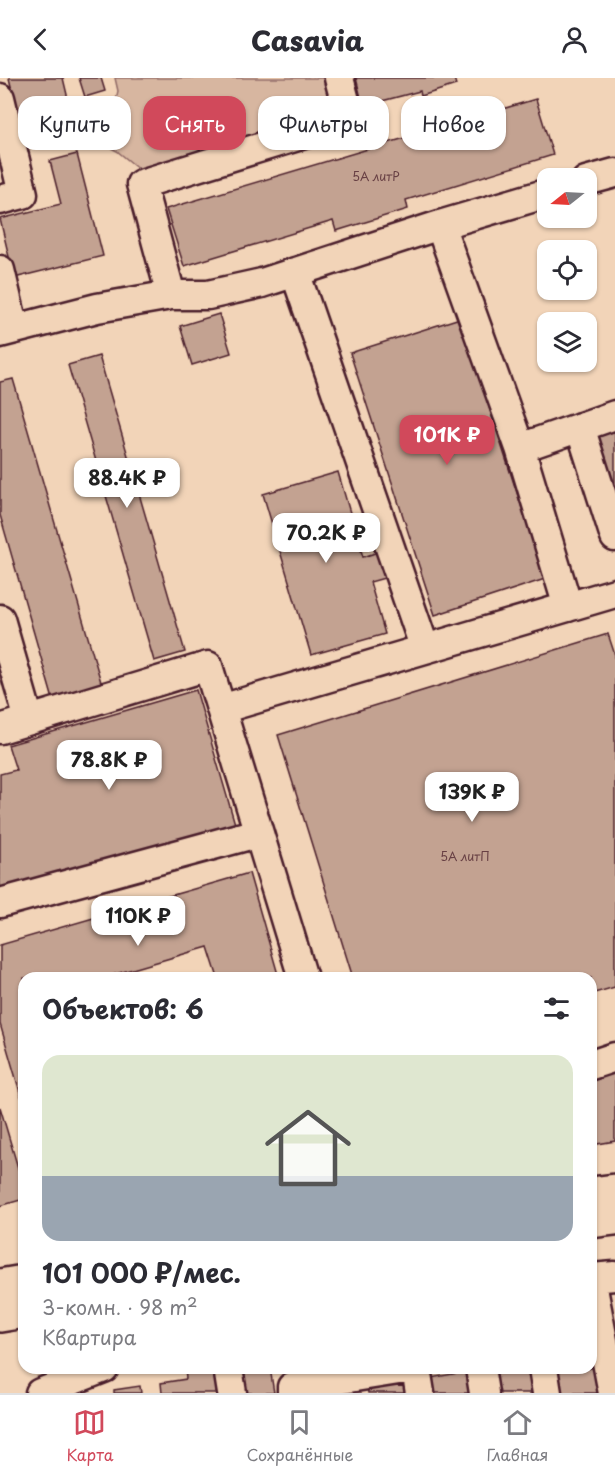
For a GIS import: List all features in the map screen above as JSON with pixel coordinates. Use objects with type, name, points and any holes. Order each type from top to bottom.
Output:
[{"type":"main road","points":[[597,1193],[615,1191]]},
{"type":"main road","points":[[597,1220],[615,1218]]},
{"type":"main road","points":[[0,1286],[18,1283]]},
{"type":"main road","points":[[0,1315],[18,1312]]},
{"type":"lane","points":[[171,295],[141,184],[350,120],[339,78]]},
{"type":"lane","points":[[0,98],[23,194],[0,200]]},
{"type":"lane","points":[[597,178],[615,173]]},
{"type":"lane","points":[[0,270],[7,331],[97,308],[171,295],[208,295],[262,283],[537,195]]},
{"type":"lane","points":[[441,225],[520,448],[568,607]]},
{"type":"lane","points":[[295,272],[425,649]]},
{"type":"lane","points":[[520,448],[615,415]]},
{"type":"lane","points":[[580,427],[615,537]]},
{"type":"lane","points":[[221,709],[615,593]]},
{"type":"lane","points":[[0,619],[29,720]]},
{"type":"lane","points":[[0,729],[208,666],[301,972]]},
{"type":"lane","points":[[0,903],[257,833]]},
{"type":"lane","points":[[597,1063],[615,1057]]},
{"type":"lane","points":[[597,1278],[615,1276]]},
{"type":"lane","points":[[597,1338],[612,1393]]},
{"type":"lane","points":[[40,1393],[75,1387],[95,1374]]},
{"type":"lane","points":[[229,1374],[232,1393]]},
{"type":"lane","points":[[292,1393],[292,1387],[355,1385],[391,1374]]},
{"type":"lane","points":[[417,1374],[420,1393]]},
{"type":"lane","points":[[481,1374],[484,1393]]},
{"type":"lane","points":[[544,1374],[547,1393]]},
{"type":"shaded area","points":[[115,78],[331,78],[334,96],[258,96],[258,137],[246,141],[246,96],[143,96],[143,150],[218,150],[145,174],[115,150],[131,150],[131,96],[117,96]]},
{"type":"building","points":[[9,78],[63,78],[67,96],[18,96],[18,115]]},
{"type":"building","points":[[79,78],[101,78],[105,91],[85,96]]},
{"type":"building","points":[[356,78],[454,78],[456,85],[421,96],[420,91],[389,99],[389,96],[360,96]]},
{"type":"building","points":[[536,99],[553,155],[406,200],[408,209],[336,231],[333,221],[184,266],[166,209],[364,150],[389,150],[389,143],[401,139],[401,150],[506,150],[506,108]]},
{"type":"building","points":[[77,154],[103,256],[14,278],[0,219],[61,204],[50,161]]},
{"type":"building","points":[[219,314],[231,353],[192,365],[180,326]]},
{"type":"building","points":[[460,318],[545,579],[435,615],[350,353]]},
{"type":"building","points":[[99,356],[185,652],[154,661],[68,365]]},
{"type":"building","points":[[13,379],[103,689],[54,703],[0,515],[0,382]]},
{"type":"building","points":[[615,431],[615,491],[597,436]]},
{"type":"building","points":[[338,472],[363,557],[381,551],[388,577],[370,582],[385,634],[311,655],[263,494]]},
{"type":"building","points":[[608,634],[615,655],[615,987],[597,992],[597,972],[351,972],[278,735]]},
{"type":"building","points":[[196,690],[235,824],[0,893],[0,774],[16,770],[8,745]]},
{"type":"building","points":[[249,873],[277,972],[216,972],[208,947],[123,972],[18,972],[18,1086],[0,1024],[0,945]]},
{"type":"building","points":[[615,1070],[615,1141],[597,1144],[597,1077]]},
{"type":"building","points":[[0,1107],[18,1168],[18,1201],[0,1206]]},
{"type":"building","points":[[186,1374],[219,1374],[222,1393],[162,1393],[161,1383],[186,1379]]},
{"type":"building","points":[[241,1374],[271,1374],[274,1393],[244,1393]]},
{"type":"building","points":[[470,1374],[473,1393],[432,1393],[430,1378]]},
{"type":"building","points":[[494,1374],[534,1374],[537,1393],[497,1393]]},
{"type":"building","points":[[557,1374],[597,1374],[602,1393],[560,1393]]},
{"type":"building","points":[[406,1381],[408,1393],[368,1393],[367,1387]]},
{"type":"building","points":[[140,1386],[141,1393],[114,1393],[114,1390]]}]
